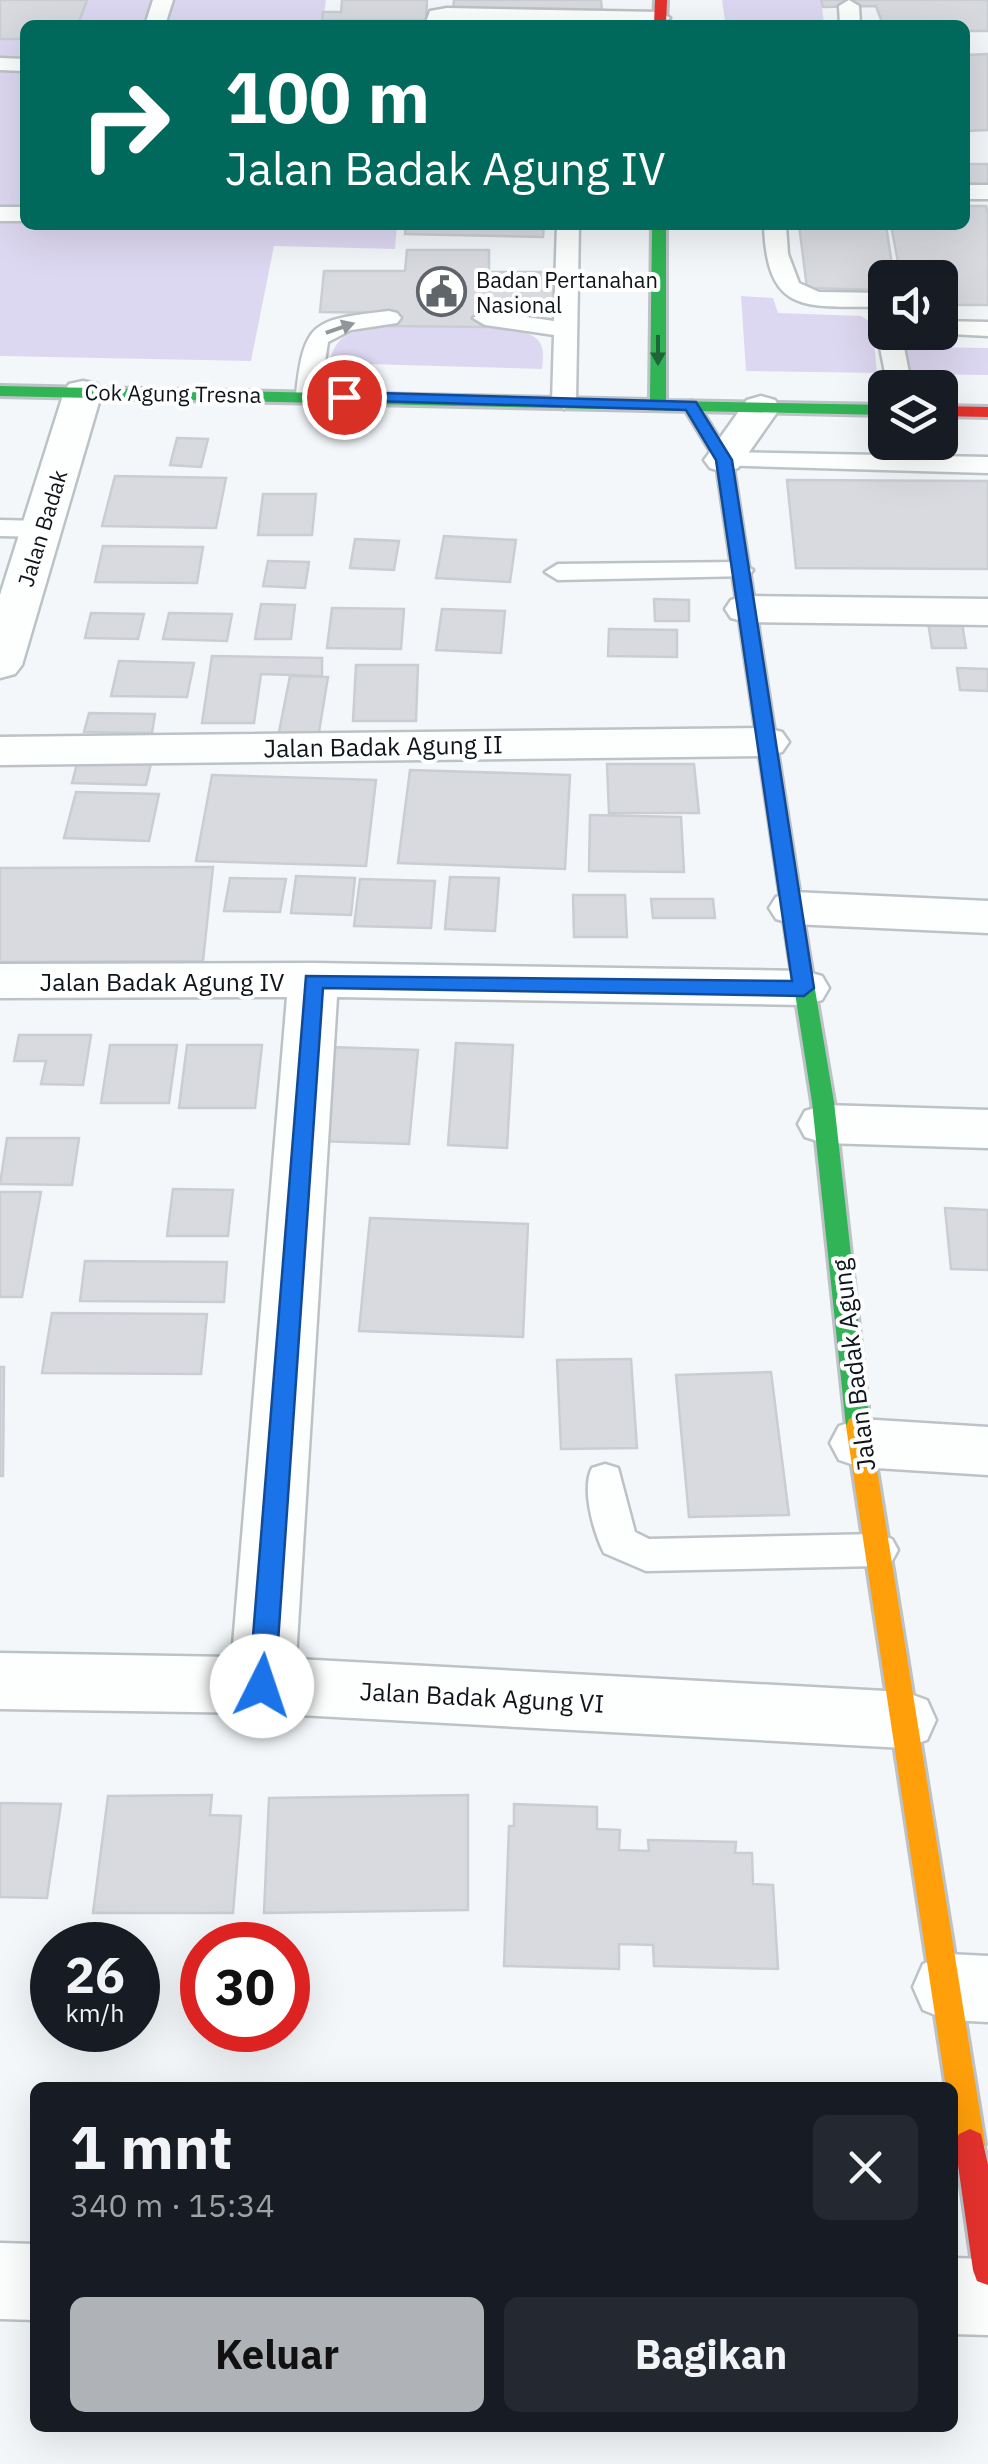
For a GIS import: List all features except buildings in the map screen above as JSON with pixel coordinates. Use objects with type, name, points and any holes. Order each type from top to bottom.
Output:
[{"type":"street","points":[[658,405],[659,230]]},
{"type":"street","name":"Cok Agung Tresna","points":[[0,390],[868,410]]},
{"type":"street","name":"Jalan Badak","points":[[0,665],[83,392]]},
{"type":"street","name":"Jalan Badak Agung","points":[[691,406],[724,460],[817,1054],[860,1443],[904,1720],[968,1988],[988,2270]]},
{"type":"street","points":[[724,460],[761,408]]},
{"type":"street","points":[[958,412],[988,412]]},
{"type":"street","points":[[743,589],[988,612]]},
{"type":"street","name":"Jalan Badak Agung II","points":[[0,751],[766,742]]},
{"type":"street","points":[[793,908],[988,917]]},
{"type":"street","points":[[262,1686],[314,980]]},
{"type":"street","name":"Jalan Badak Agung IV","points":[[0,981],[314,980],[804,988]]},
{"type":"street","points":[[824,1124],[988,1129]]},
{"type":"street","points":[[860,1443],[988,1451]]},
{"type":"street","name":"Jalan Badak Agung VI","points":[[0,1680],[262,1686],[904,1720]]},
{"type":"street","points":[[0,2281],[30,2282]]},
{"type":"street","points":[[958,2296],[988,2296]]},
{"type":"lane","points":[[436,20],[437,15],[447,14],[663,19]]},
{"type":"lane","points":[[564,402],[568,230]]},
{"type":"lane","points":[[776,230],[781,281],[788,290],[822,298],[868,299]]},
{"type":"lane","points":[[308,396],[314,344],[325,333],[388,318]]},
{"type":"lane","points":[[486,318],[564,329]]},
{"type":"lane","points":[[958,328],[988,329]]},
{"type":"lane","points":[[724,460],[868,455]]},
{"type":"lane","points":[[956,460],[988,465]]},
{"type":"lane","points":[[0,528],[43,529]]},
{"type":"lane","points":[[558,572],[743,589]]},
{"type":"lane","points":[[605,1479],[618,1542],[646,1555],[878,1550]]},
{"type":"shaded area","points":[[0,0],[326,0],[323,20],[20,20],[20,230],[397,230],[395,249],[274,246],[251,361],[0,356]]},
{"type":"shaded area","points":[[722,0],[821,0],[824,20],[725,20]]},
{"type":"shaded area","points":[[741,296],[773,298],[778,313],[861,316],[868,320],[868,350],[875,350],[877,370],[746,371]]},
{"type":"shaded area","points":[[488,325],[525,332],[541,346],[542,369],[330,363],[332,352],[343,338],[388,326]]},
{"type":"shaded area","points":[[988,348],[988,375],[958,375],[958,370],[909,370],[906,350]]},
{"type":"traffic: fast","points":[[658,405],[659,230]]},
{"type":"traffic: fast","points":[[0,391],[868,410]]},
{"type":"traffic: fast","points":[[798,948],[823,1102],[858,1426]]},
{"type":"traffic: slow","points":[[858,1426],[970,2144]]},
{"type":"traffic: jam","points":[[660,20],[661,0]]},
{"type":"traffic: jam","points":[[691,406],[724,460],[798,948]]},
{"type":"traffic: jam","points":[[958,411],[988,412]]},
{"type":"traffic: jam","points":[[970,2144],[988,2270]]},
{"type":"place","name":"Badan Pertanahan Nasional","points":[[441,292]]},
{"type":"route","points":[[262,1686],[314,980],[804,988],[724,460],[691,406],[344,397]]}]
